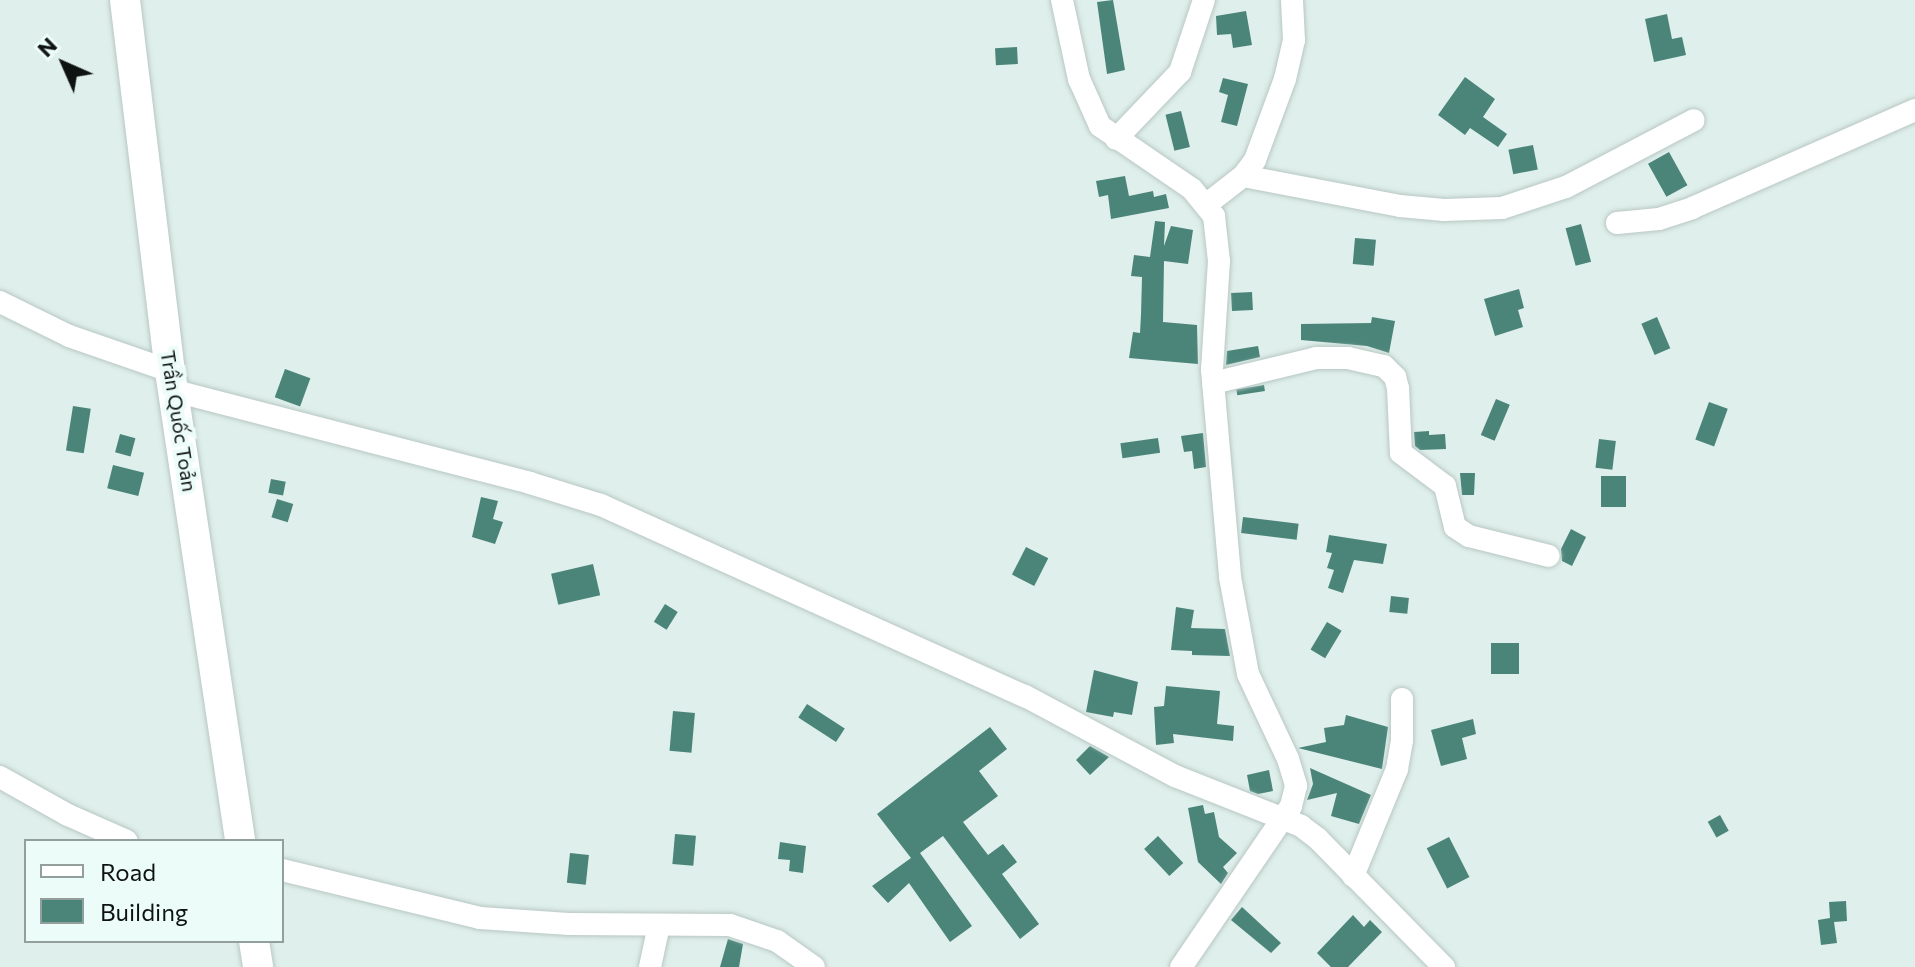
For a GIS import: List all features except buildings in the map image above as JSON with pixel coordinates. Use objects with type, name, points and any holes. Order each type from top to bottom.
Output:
[{"type":"main road","name":"Trần Quốc Toản","points":[[125,0],[173,381],[240,839]]},
{"type":"main road","points":[[254,943],[258,967]]},
{"type":"street","points":[[1062,0],[1079,79],[1091,113],[1116,139],[1163,166],[1207,204],[1218,232],[1213,383],[1230,577],[1248,674],[1288,759],[1296,786],[1295,799],[1181,967]]},
{"type":"street","points":[[1116,139],[1180,72],[1204,0]]},
{"type":"street","points":[[1207,204],[1243,176],[1255,160],[1285,79],[1294,40],[1292,0]]},
{"type":"street","points":[[1617,223],[1659,219],[1692,208],[1915,110]]},
{"type":"street","points":[[1243,176],[1400,206],[1444,210],[1502,208],[1566,187],[1694,120]]},
{"type":"street","points":[[0,302],[173,381],[601,505],[1025,696],[1175,776],[1301,826],[1318,839],[1353,876],[1419,959],[1444,967]]},
{"type":"street","points":[[1213,383],[1316,358],[1348,358],[1384,366],[1395,377],[1398,388],[1401,453],[1445,486],[1455,527],[1469,536],[1549,556]]},
{"type":"street","points":[[1353,876],[1397,769],[1402,740],[1402,699]]},
{"type":"street","points":[[0,777],[68,815],[122,839]]},
{"type":"street","points":[[284,870],[480,918],[730,925],[777,941],[814,967]]},
{"type":"street","points":[[650,967],[659,925]]}]
